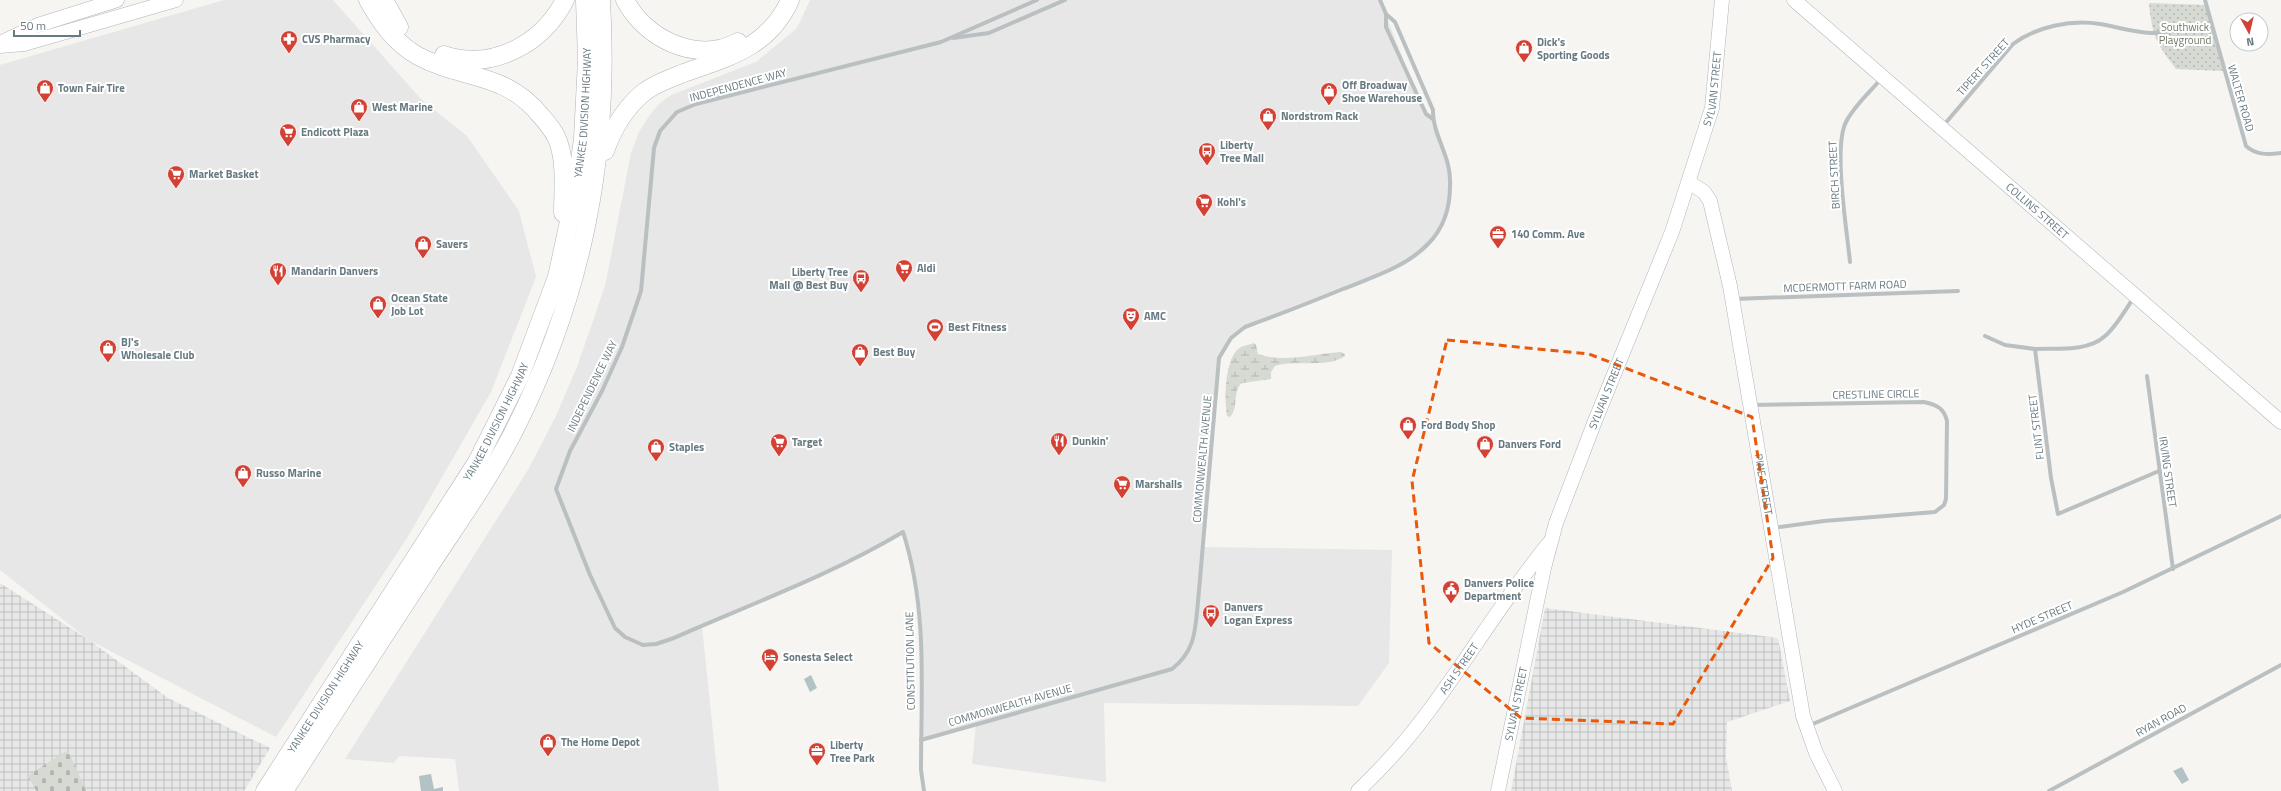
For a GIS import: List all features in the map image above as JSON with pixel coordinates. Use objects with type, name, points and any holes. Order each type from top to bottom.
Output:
[{"type":"highway","points":[[368,0],[387,31],[416,55],[446,68],[489,79],[515,91],[537,110],[547,123],[559,144],[563,177],[563,250]]},
{"type":"highway","points":[[384,0],[398,25],[416,42],[450,57],[480,60],[508,53],[528,43],[551,22],[565,0]]},
{"type":"highway","name":"YANKEE DIVISION HIGHWAY","points":[[265,791],[477,462],[520,376],[547,307],[563,250],[576,189],[583,139],[587,60],[584,0]]},
{"type":"highway","name":"YANKEE DIVISION HIGHWAY","points":[[284,791],[477,493],[515,429],[559,324],[584,239],[595,178],[603,104],[601,0]]},
{"type":"highway","points":[[625,0],[636,18],[646,29],[660,38],[682,47],[707,50],[734,44],[747,37],[758,29],[769,17],[780,0]]},
{"type":"highway","points":[[595,178],[616,123],[626,110],[644,92],[675,76],[729,57],[758,42],[778,22],[790,0]]},
{"type":"main road","points":[[0,42],[38,25],[117,0]]},
{"type":"main road","points":[[0,46],[24,44],[176,0]]},
{"type":"main road","name":"SYLVAN STREET","points":[[1498,791],[1552,539],[1575,473],[1672,232],[1690,183],[1712,108],[1722,0]]},
{"type":"main road","name":"COLLINS STREET","points":[[1794,0],[2281,422]]},
{"type":"main road","name":"PINE STREET","points":[[1690,183],[1704,192],[1710,201],[1732,299],[1793,659],[1807,726],[1816,753],[1835,791]]},
{"type":"main road","name":"ASH STREET","points":[[1358,791],[1393,755],[1424,718],[1508,595],[1552,539]]},
{"type":"street","name":"INDEPENDENCE WAY","points":[[951,38],[1037,0]]},
{"type":"street","name":"INDEPENDENCE WAY","points":[[903,532],[880,546],[806,582],[674,638],[656,644],[642,645],[625,637],[615,628],[587,568],[556,489],[570,451],[607,382],[638,303],[641,291],[654,148],[660,131],[677,112],[696,104],[951,38],[989,33],[1065,0]]},
{"type":"street","name":"COMMONWEALTH AVENUE","points":[[1380,0],[1386,14],[1386,27],[1426,114],[1433,119]]},
{"type":"street","name":"WALTER ROAD","points":[[2205,0],[2246,146],[2253,152],[2269,155],[2281,153]]},
{"type":"street","name":"COMMONWEALTH AVENUE","points":[[921,740],[1172,670],[1182,661],[1189,651],[1194,636],[1219,358],[1231,338],[1245,327],[1383,273],[1414,257],[1429,243],[1441,227],[1448,207],[1450,164],[1433,119],[1433,110],[1395,22],[1386,14]]},
{"type":"street","name":"TIPERT STREET","points":[[1941,128],[2013,44],[2026,35],[2037,30],[2054,26],[2087,23],[2132,31],[2156,32],[2211,23]]},
{"type":"street","name":"BIRCH STREET","points":[[1850,262],[1840,157],[1840,136],[1850,115],[1882,77]]},
{"type":"street","name":"MCDERMOTT FARM ROAD","points":[[1732,299],[1958,291]]},
{"type":"street","points":[[1985,336],[2005,345],[2036,349],[2074,347],[2097,342],[2106,336],[2135,297]]},
{"type":"street","name":"FLINT STREET","points":[[2036,349],[2051,478],[2058,514],[2159,471]]},
{"type":"street","name":"IRVING STREET","points":[[2147,376],[2172,569]]},
{"type":"street","name":"CRESTLINE CIRCLE","points":[[1750,405],[1924,402],[1940,407],[1945,414],[1947,421],[1946,499],[1944,505],[1935,512],[1824,521],[1771,528]]},
{"type":"street","name":"HYDE STREET","points":[[1807,726],[2172,569],[2281,516]]},
{"type":"street","name":"CONSTITUTION LANE","points":[[903,532],[914,571],[920,621],[921,770],[924,791]]},
{"type":"street","name":"RYAN ROAD","points":[[2049,791],[2281,665]]},
{"type":"highlighted area","points":[[1447,340],[1589,354],[1752,417],[1773,558],[1673,724],[1521,718],[1429,643],[1412,481]]},
{"type":"shaded area","points":[[224,0],[333,0],[421,99],[467,136],[519,211],[536,277],[491,392],[407,538],[276,737],[89,640],[0,570],[0,65]]},
{"type":"shaded area","name":"Liberty Tree Mall","points":[[810,0],[1380,0],[1410,77],[1439,135],[1450,164],[1448,207],[1441,227],[1414,257],[1383,273],[1245,327],[1231,338],[1219,358],[1203,547],[1392,550],[1389,663],[1358,706],[1104,703],[1106,782],[972,764],[976,724],[921,740],[921,650],[914,571],[903,533],[880,546],[702,626],[719,791],[459,791],[455,759],[399,756],[394,763],[345,759],[528,470],[555,418],[577,367],[605,286],[631,153],[639,132],[649,116],[660,103],[671,95],[756,62],[797,28]]},
{"type":"shaded area","points":[[0,583],[89,640],[168,698],[270,748],[244,791],[0,791]]},
{"type":"shaded area","points":[[1545,608],[1778,638],[1790,701],[1727,722],[1726,757],[1732,791],[1511,791]]},
{"type":"shaded area","points":[[811,675],[817,688],[810,692],[804,679]]},
{"type":"shaded area","points":[[2182,767],[2189,780],[2182,784],[2173,771]]},
{"type":"shaded area","points":[[431,774],[434,789],[443,787],[443,791],[421,791],[419,776]]},
{"type":"green space","name":"Southwick Playground","points":[[2149,3],[2207,5],[2223,71],[2176,69],[2156,39]]},
{"type":"green space","points":[[1254,343],[1258,354],[1268,357],[1288,358],[1340,352],[1344,353],[1345,356],[1329,362],[1292,363],[1275,366],[1271,372],[1271,379],[1242,383],[1239,386],[1233,413],[1230,417],[1227,416],[1226,382],[1230,364],[1237,350]]},
{"type":"green space","points":[[68,750],[86,791],[37,791],[27,776]]},
{"type":"place","name":"CVS Pharmacy","points":[[289,54]]},
{"type":"place","name":"Dick's Sporting Goods","points":[[1524,63]]},
{"type":"place","name":"Town Fair Tire","points":[[45,103]]},
{"type":"place","name":"Off Broadway Shoe Warehouse","points":[[1329,106]]},
{"type":"place","name":"West Marine","points":[[359,122]]},
{"type":"place","name":"Nordstrom Rack","points":[[1268,131]]},
{"type":"place","name":"Endicott Plaza","points":[[288,147]]},
{"type":"place","name":"Liberty Tree Mall","points":[[1207,166]]},
{"type":"place","name":"Market Basket","points":[[176,189]]},
{"type":"place","name":"Kohl's","points":[[1204,217]]},
{"type":"place","name":"140 Comm. Ave","points":[[1498,249]]},
{"type":"place","name":"Savers","points":[[423,259]]},
{"type":"place","name":"Aldi","points":[[904,283]]},
{"type":"place","name":"Mandarin Danvers","points":[[278,286]]},
{"type":"place","name":"Liberty Tree Mall @ Best Buy","points":[[861,293]]},
{"type":"place","name":"Ocean State Job Lot","points":[[378,319]]},
{"type":"place","name":"AMC","points":[[1131,331]]},
{"type":"place","name":"Best Fitness","points":[[935,342]]},
{"type":"place","name":"BJ's Wholesale Club","points":[[108,363]]},
{"type":"place","name":"Best Buy","points":[[860,367]]},
{"type":"place","name":"Ford Body Shop","points":[[1408,440]]},
{"type":"place","name":"Dunkin'","points":[[1059,456]]},
{"type":"place","name":"Target","points":[[779,457]]},
{"type":"place","name":"Danvers Ford","points":[[1485,459]]},
{"type":"place","name":"Staples","points":[[656,462]]},
{"type":"place","name":"Russo Marine","points":[[243,488]]},
{"type":"place","name":"Marshalls","points":[[1122,499]]},
{"type":"place","name":"Danvers Police Department","points":[[1451,604]]},
{"type":"place","name":"Danvers Logan Express","points":[[1211,628]]},
{"type":"place","name":"Sonesta Select","points":[[770,672]]},
{"type":"place","name":"The Home Depot","points":[[548,757]]},
{"type":"place","name":"Liberty Tree Park","points":[[817,766]]}]
